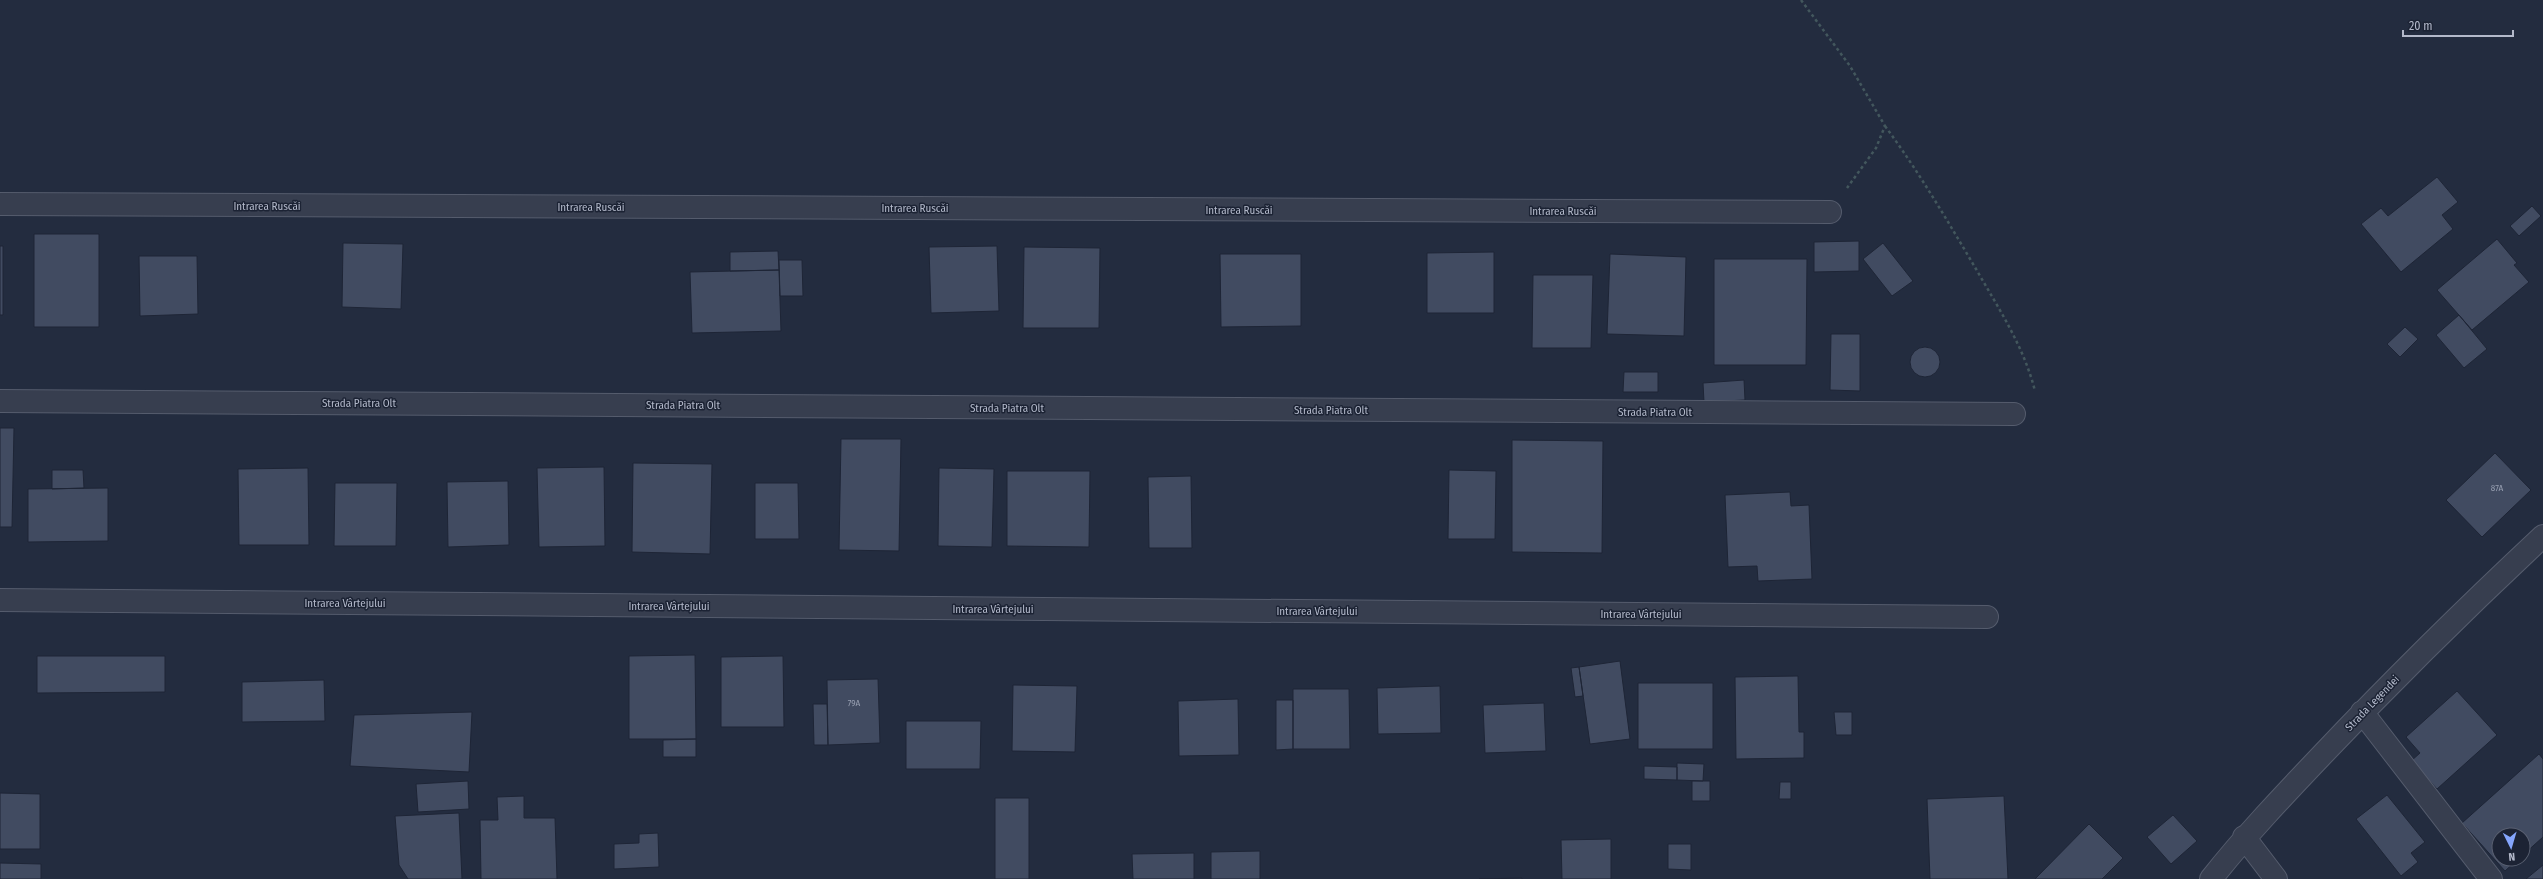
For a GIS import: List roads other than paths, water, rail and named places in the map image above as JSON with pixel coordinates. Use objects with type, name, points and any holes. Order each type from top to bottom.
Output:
[{"type":"street","name":"Intrarea Ruscăi","points":[[0,204],[1830,212]]},
{"type":"street","name":"Strada Piatra Olt","points":[[0,401],[2014,414]]},
{"type":"street","name":"Strada Legendei","points":[[2211,879],[2244,837],[2362,712],[2463,611],[2543,536]]},
{"type":"street","name":"Intrarea Vârtejului","points":[[0,600],[1987,617]]},
{"type":"street","points":[[2362,712],[2491,879]]},
{"type":"street","points":[[2244,837],[2276,879]]}]
